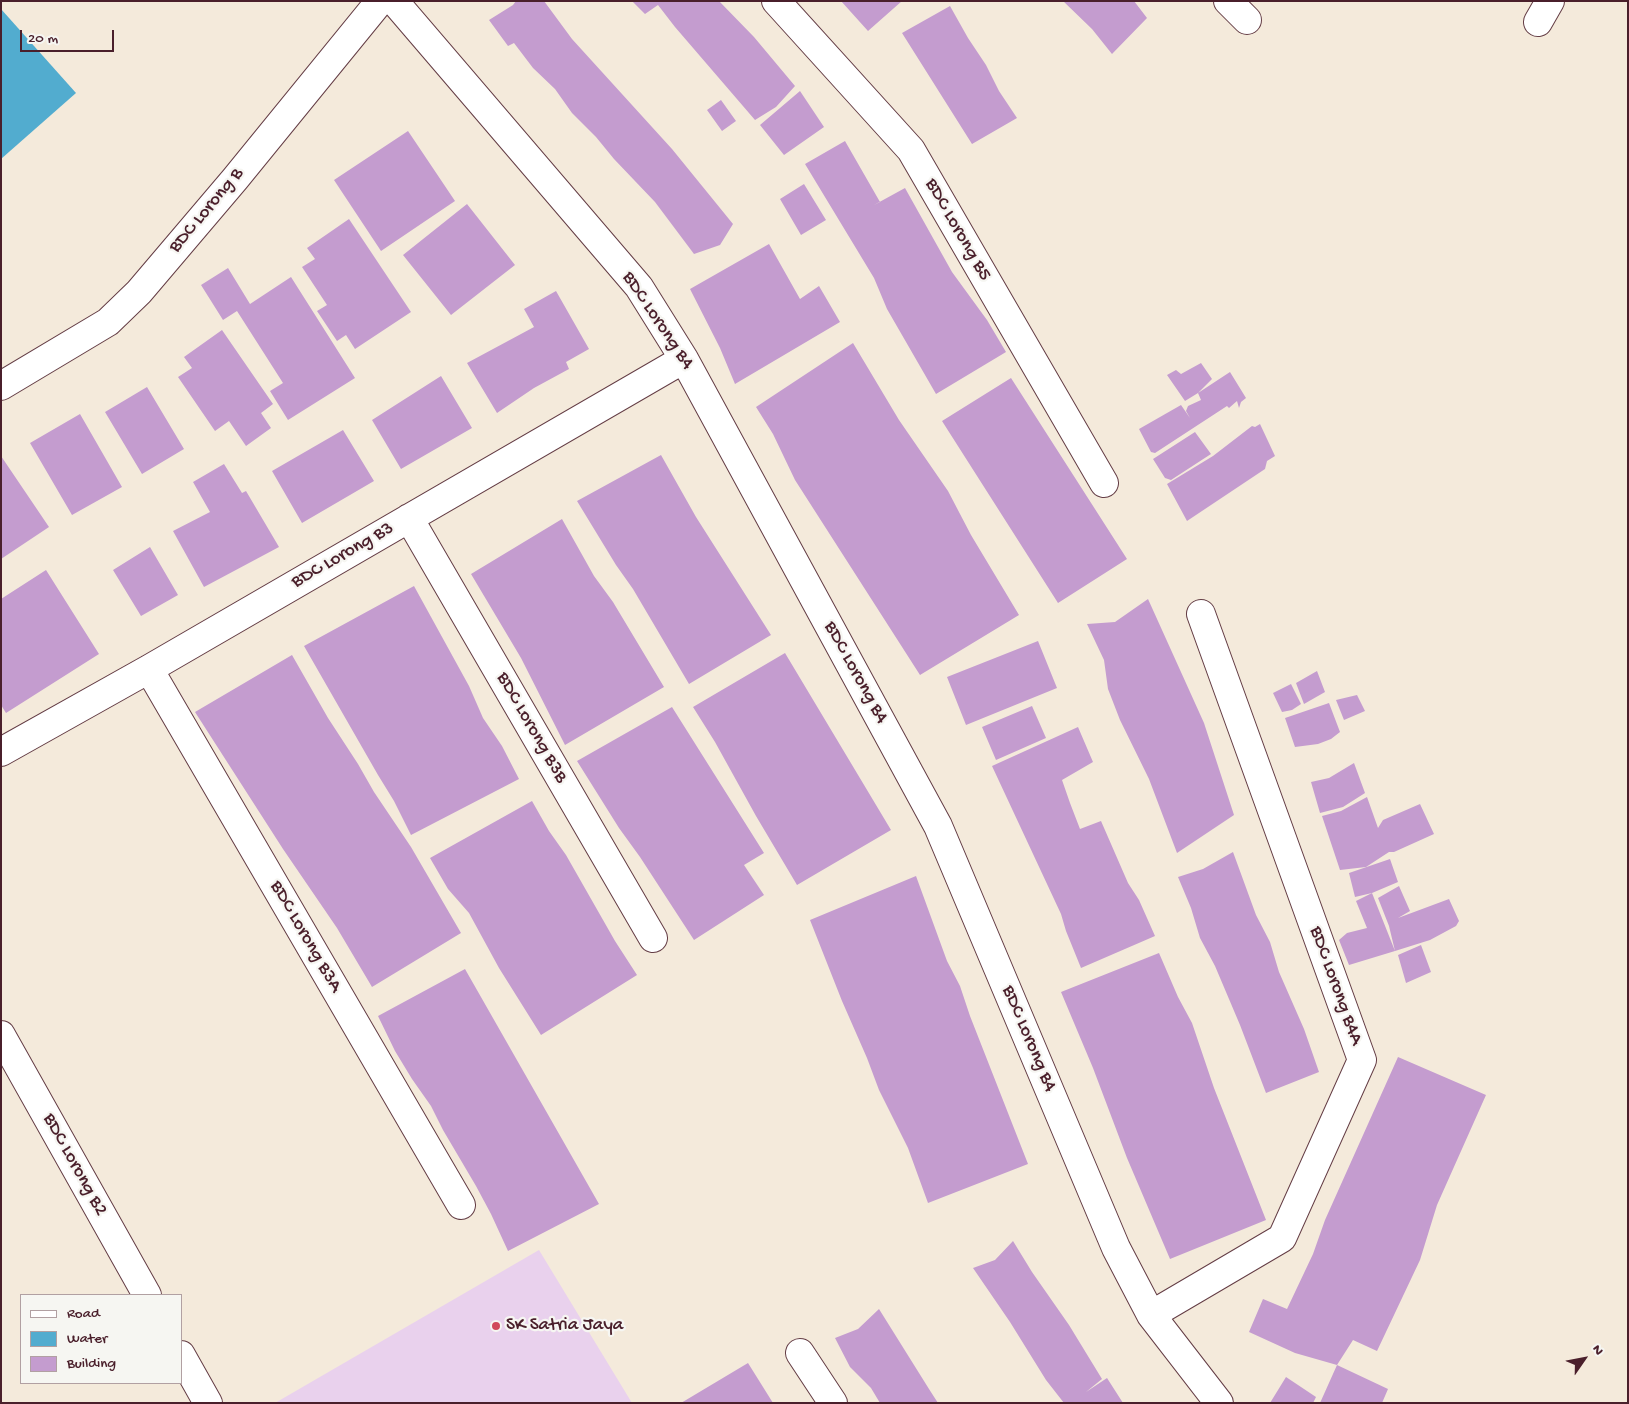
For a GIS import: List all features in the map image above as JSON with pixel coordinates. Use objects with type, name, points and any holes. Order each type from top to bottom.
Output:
[{"type":"street","name":"BDC Lorong B","points":[[1,386],[108,322],[139,292],[380,1]]},
{"type":"street","name":"BDC Lorong B4","points":[[394,1],[638,287],[684,359],[938,826],[1116,1248],[1151,1315],[1219,1403]]},
{"type":"street","name":"BDC Lorong B5","points":[[776,1],[911,150],[1104,483]]},
{"type":"street","points":[[1228,1],[1247,20]]},
{"type":"street","name":"BDC Lorong B3","points":[[1,752],[149,669],[684,359]]},
{"type":"street","name":"BDC Lorong B3B","points":[[409,518],[653,938]]},
{"type":"street","name":"BDC Lorong B4A","points":[[1151,1315],[1282,1238],[1362,1060],[1201,614]]},
{"type":"street","name":"BDC Lorong B3A","points":[[149,669],[461,1205]]},
{"type":"street","name":"BDC Lorong B2","points":[[1,1035],[147,1294]]},
{"type":"street","points":[[800,1353],[833,1403]]},
{"type":"street","points":[[182,1357],[208,1403]]},
{"type":"shaded area","name":"SK Satria Jaya","points":[[539,1250],[632,1403],[275,1403]]},
{"type":"water","points":[[1,9],[76,93],[1,159]]},
{"type":"building","points":[[516,1],[544,1],[572,39],[672,149],[733,224],[720,245],[694,254],[655,202],[572,113],[555,89],[533,68],[514,43],[508,46],[489,20],[513,5]]},
{"type":"building","points":[[632,1],[719,1],[754,37],[795,86],[776,107],[755,120],[658,5],[645,14]]},
{"type":"building","points":[[841,1],[902,1],[868,31]]},
{"type":"building","points":[[1063,1],[1134,1],[1147,18],[1112,54],[1092,29]]},
{"type":"building","points":[[950,6],[986,65],[999,91],[1017,118],[972,144],[902,33]]},
{"type":"building","points":[[800,91],[824,127],[784,155],[760,125]]},
{"type":"building","points":[[721,100],[736,121],[722,131],[707,110]]},
{"type":"building","points":[[408,131],[455,201],[381,251],[334,180]]},
{"type":"building","points":[[845,141],[880,202],[905,188],[952,272],[987,320],[1006,352],[936,394],[887,309],[874,278],[805,164]]},
{"type":"building","points":[[804,184],[826,220],[801,235],[780,199]]},
{"type":"building","points":[[467,204],[515,265],[451,315],[403,255]]},
{"type":"building","points":[[349,219],[411,312],[355,349],[346,335],[337,341],[317,311],[327,305],[302,267],[315,259],[307,248]]},
{"type":"building","points":[[769,244],[800,299],[819,286],[840,322],[735,384],[720,348],[690,289]]},
{"type":"building","points":[[228,268],[250,304],[291,277],[355,378],[288,420],[270,391],[283,383],[237,311],[223,320],[201,285]]},
{"type":"building","points":[[556,291],[589,349],[566,362],[569,369],[534,388],[497,413],[467,363],[534,327],[524,309]]},
{"type":"building","points":[[222,330],[273,404],[261,413],[271,428],[246,446],[229,421],[215,431],[178,377],[192,368],[184,357]]},
{"type":"building","points":[[853,343],[899,420],[948,491],[971,535],[1019,615],[920,675],[795,480],[773,434],[756,407]]},
{"type":"building","points":[[1201,363],[1212,379],[1198,393],[1185,401],[1167,375],[1176,370],[1181,374]]},
{"type":"building","points":[[1230,372],[1246,398],[1241,402],[1239,408],[1237,401],[1229,408],[1227,406],[1155,453],[1151,452],[1139,429],[1181,405],[1190,418],[1186,411],[1188,406],[1201,400],[1198,393]]},
{"type":"building","points":[[441,376],[472,428],[401,469],[372,420]]},
{"type":"building","points":[[1011,378],[1127,559],[1058,603],[942,421]]},
{"type":"building","points":[[147,387],[184,449],[142,474],[105,412]]},
{"type":"building","points":[[80,414],[122,487],[72,515],[30,443]]},
{"type":"building","points":[[1260,424],[1275,456],[1267,461],[1265,469],[1187,521],[1167,484],[1213,456],[1252,426],[1255,427]]},
{"type":"building","points":[[343,430],[374,481],[302,523],[272,471]]},
{"type":"building","points":[[1195,432],[1211,454],[1171,480],[1165,478],[1153,459]]},
{"type":"building","points":[[661,455],[696,517],[771,635],[689,684],[633,589],[577,501]]},
{"type":"building","points":[[1,456],[49,527],[1,559]]},
{"type":"building","points":[[224,464],[242,493],[246,491],[279,547],[204,587],[173,531],[210,512],[193,482]]},
{"type":"building","points":[[562,519],[594,576],[613,602],[664,687],[565,745],[521,658],[471,574]]},
{"type":"building","points":[[150,547],[178,595],[141,616],[113,570]]},
{"type":"building","points":[[46,570],[99,654],[6,713],[1,705],[1,599]]},
{"type":"building","points":[[414,586],[469,686],[483,718],[502,746],[519,779],[411,835],[394,801],[304,646]]},
{"type":"building","points":[[1148,599],[1204,723],[1234,815],[1177,853],[1149,779],[1120,720],[1108,689],[1104,660],[1087,624],[1115,622]]},
{"type":"building","points":[[1038,641],[1057,688],[966,725],[947,677]]},
{"type":"building","points":[[785,653],[891,830],[797,885],[693,707]]},
{"type":"building","points":[[292,655],[328,718],[411,847],[461,933],[372,987],[337,928],[283,849],[195,712]]},
{"type":"building","points":[[1317,671],[1325,692],[1304,704],[1296,683]]},
{"type":"building","points":[[1291,684],[1301,704],[1292,710],[1282,712],[1273,693]]},
{"type":"building","points":[[1357,695],[1365,711],[1344,720],[1336,700]]},
{"type":"building","points":[[1329,703],[1340,732],[1331,739],[1318,744],[1295,747],[1285,718]]},
{"type":"building","points":[[1032,706],[1046,738],[996,760],[982,727]]},
{"type":"building","points":[[672,707],[764,853],[744,865],[764,895],[694,940],[619,828],[577,761]]},
{"type":"building","points":[[1078,727],[1093,762],[1062,780],[1070,803],[1080,829],[1101,821],[1128,883],[1139,900],[1155,936],[1081,968],[1061,914],[992,766]]},
{"type":"building","points":[[1354,763],[1365,793],[1343,807],[1320,813],[1311,782],[1329,778]]},
{"type":"building","points":[[1367,797],[1378,828],[1383,820],[1420,804],[1434,834],[1394,852],[1389,852],[1366,867],[1340,870],[1322,816],[1341,811]]},
{"type":"building","points":[[532,801],[637,975],[541,1035],[499,968],[469,913],[448,889],[430,858]]},
{"type":"building","points":[[1233,852],[1256,915],[1270,942],[1279,972],[1304,1029],[1319,1072],[1266,1093],[1215,966],[1200,938],[1191,908],[1178,877],[1203,869]]},
{"type":"building","points":[[1390,859],[1398,882],[1372,893],[1355,897],[1349,873]]},
{"type":"building","points":[[916,876],[947,961],[960,986],[1028,1164],[928,1203],[908,1148],[879,1090],[810,920]]},
{"type":"building","points":[[1399,886],[1410,911],[1398,918],[1449,899],[1459,921],[1456,926],[1430,940],[1395,951],[1389,926],[1378,898]]},
{"type":"building","points":[[1372,893],[1395,951],[1349,965],[1339,940],[1347,933],[1367,928],[1356,901]]},
{"type":"building","points":[[1421,945],[1431,972],[1406,983],[1398,955]]},
{"type":"building","points":[[1159,953],[1178,997],[1192,1023],[1214,1088],[1266,1220],[1170,1259],[1127,1158],[1093,1068],[1061,992]]},
{"type":"building","points":[[465,969],[599,1204],[508,1251],[476,1186],[431,1106],[395,1051],[378,1016]]},
{"type":"building","points":[[1398,1057],[1486,1095],[1437,1205],[1420,1260],[1377,1351],[1353,1340],[1337,1365],[1295,1353],[1249,1332],[1263,1299],[1287,1309],[1313,1254],[1325,1220]]},
{"type":"building","points":[[1013,1241],[1069,1325],[1102,1379],[1086,1392],[1107,1378],[1123,1403],[1064,1403],[1046,1380],[1010,1322],[973,1268],[995,1260]]},
{"type":"building","points":[[879,1309],[938,1403],[880,1403],[871,1388],[850,1367],[835,1338],[858,1329]]},
{"type":"building","points":[[748,1363],[773,1403],[681,1403]]},
{"type":"building","points":[[1337,1365],[1388,1389],[1382,1403],[1320,1403]]},
{"type":"building","points":[[1286,1377],[1316,1397],[1313,1403],[1270,1403]]},
{"type":"place","name":"SK Satria Jaya","points":[[496,1326]]}]
